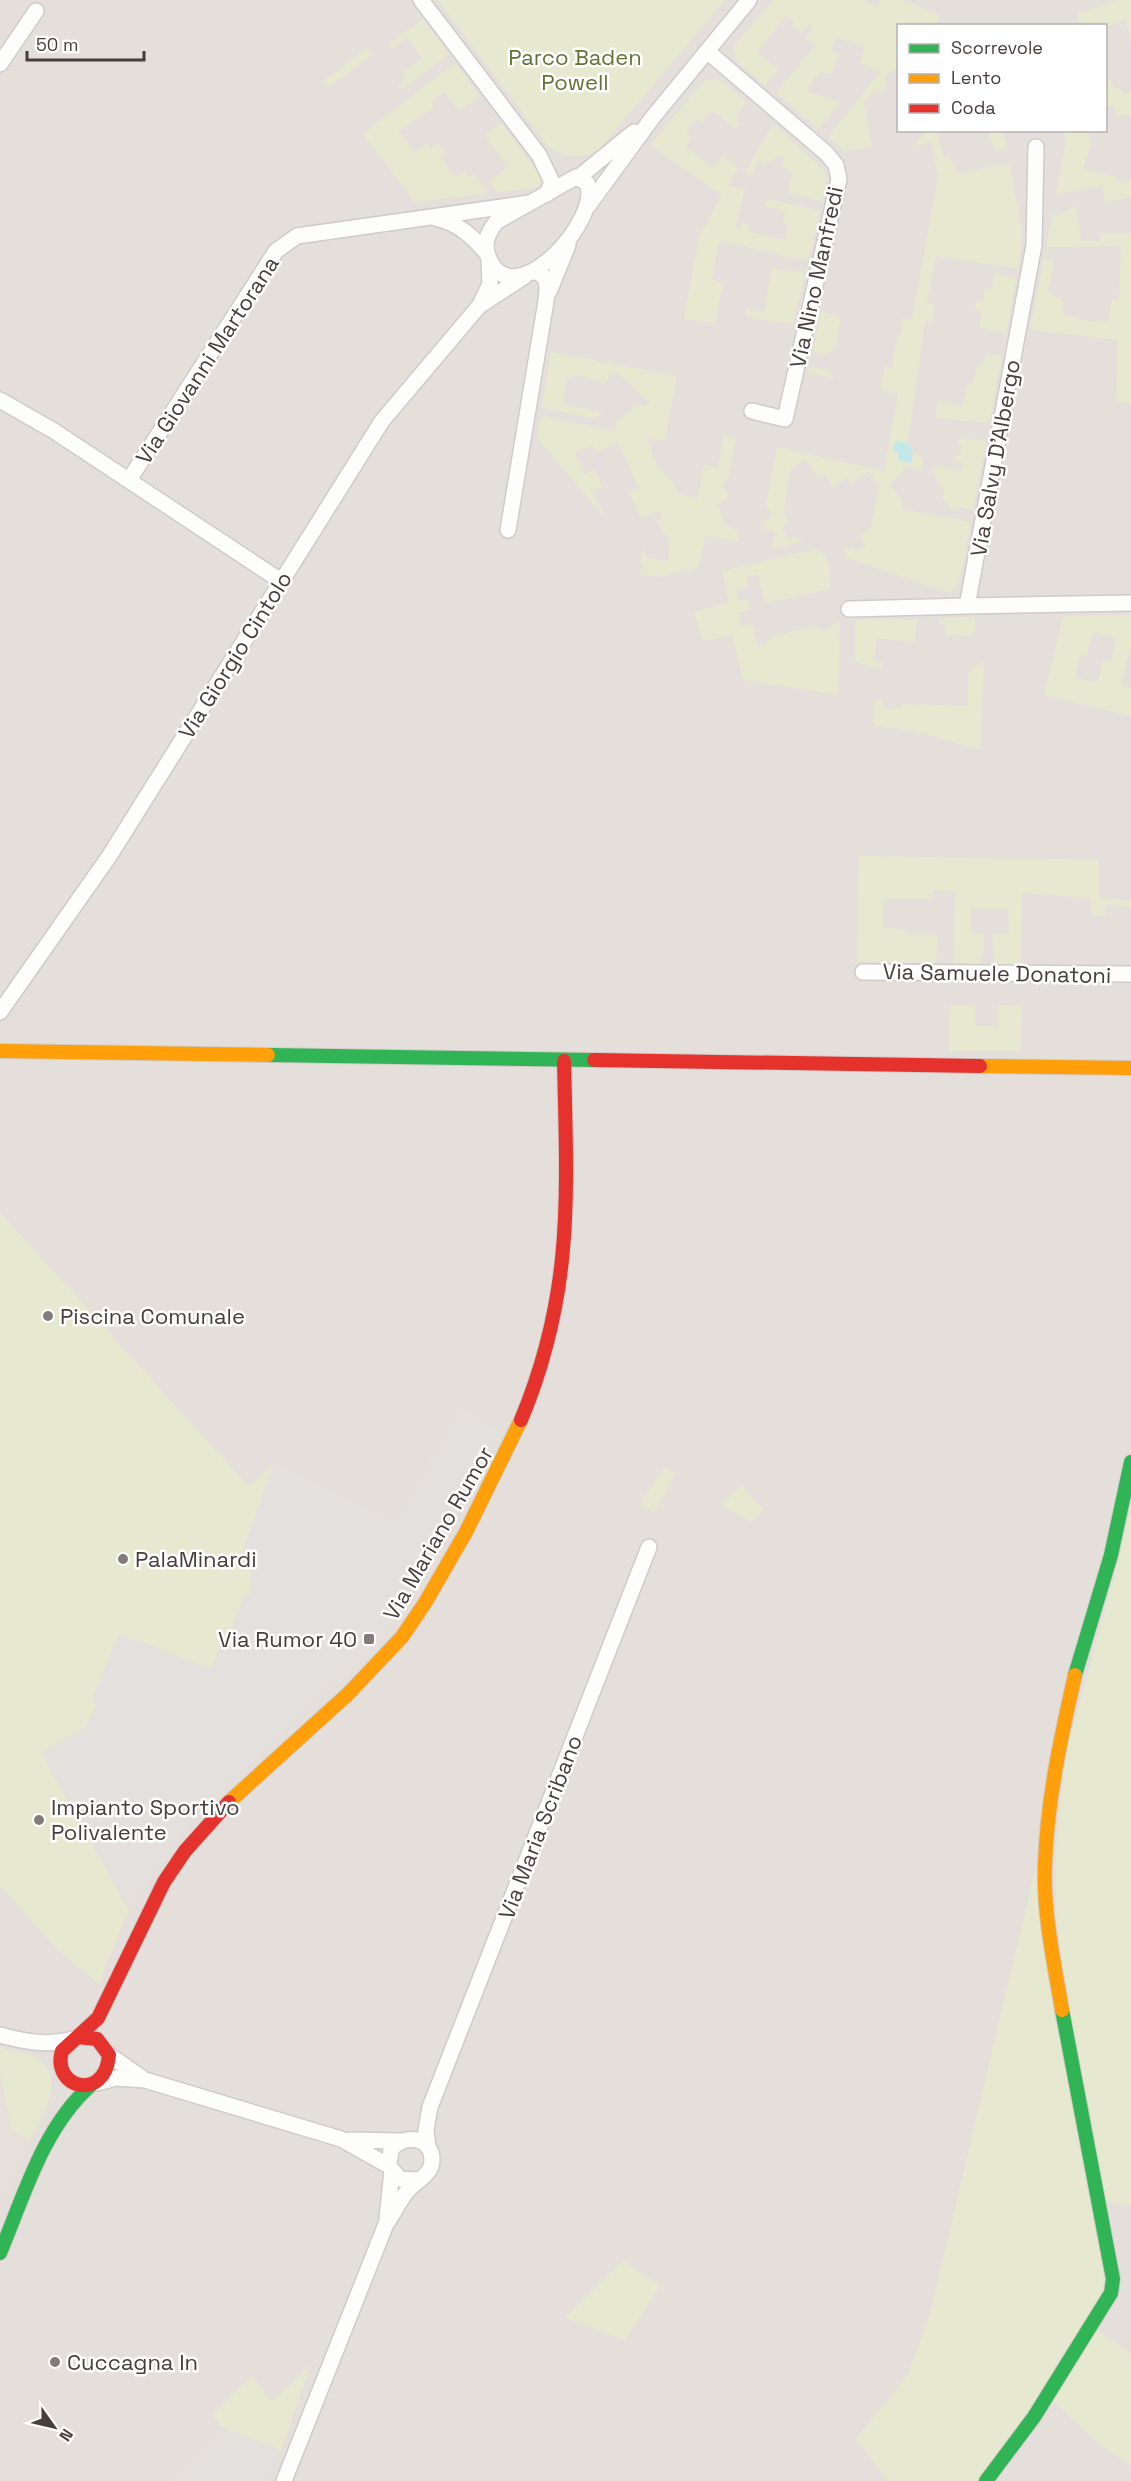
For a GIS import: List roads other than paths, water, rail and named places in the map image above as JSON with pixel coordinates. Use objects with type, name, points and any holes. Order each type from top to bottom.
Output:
[{"type":"street","points":[[421,0],[539,155],[552,182],[547,194]]},
{"type":"street","points":[[578,221],[652,117],[749,0]]},
{"type":"street","points":[[0,64],[36,11]]},
{"type":"street","name":"Via Nino Manfredi","points":[[707,51],[826,153],[836,165],[839,179],[785,419],[752,411]]},
{"type":"street","name":"Via Giorgio Cintolo","points":[[0,1012],[111,855],[382,421],[480,305],[490,284],[486,245],[491,228],[503,216],[547,194],[570,179],[578,177],[652,117]]},
{"type":"street","name":"Via Salvy D'Albergo","points":[[967,606],[1034,245],[1036,147]]},
{"type":"street","points":[[539,155],[578,177],[587,183],[590,189],[546,301]]},
{"type":"street","name":"Via Giovanni Martorana","points":[[129,480],[276,251],[297,236],[529,203]]},
{"type":"street","points":[[429,217],[457,225],[470,235],[504,273],[512,276],[540,273],[547,279],[546,301],[508,530]]},
{"type":"street","name":"Via Giorgio Cintolo","points":[[480,305],[532,273],[562,247],[578,221]]},
{"type":"street","points":[[0,400],[54,431],[281,581]]},
{"type":"street","points":[[849,609],[1131,603]]},
{"type":"street","name":"Via Samuele Donatoni","points":[[863,972],[1131,975]]},
{"type":"street","points":[[0,1051],[1131,1068]]},
{"type":"street","name":"Via Mariano Rumor","points":[[111,1997],[142,1921],[164,1881],[183,1855],[227,1805],[374,1670],[411,1627],[453,1555],[517,1435],[548,1346],[564,1262],[566,1216],[564,1061]]},
{"type":"street","points":[[986,2481],[1059,2379],[1104,2306],[1113,2279],[1055,1970],[1047,1919],[1045,1865],[1054,1770],[1075,1673],[1111,1555],[1131,1462]]},
{"type":"street","name":"Via Maria Scribano","points":[[430,2107],[649,1547]]},
{"type":"street","points":[[57,2124],[63,2091],[61,2053],[94,2022],[111,1997]]},
{"type":"street","points":[[0,2253],[57,2124],[80,2092],[108,2071],[104,2025],[111,1997]]},
{"type":"street","points":[[0,2035],[22,2041],[49,2044],[76,2038],[97,2039],[108,2051],[145,2080]]},
{"type":"street","points":[[22,2041],[61,2067],[69,2081],[93,2084],[117,2078],[145,2080],[341,2139],[391,2169],[400,2180],[418,2180]]},
{"type":"street","points":[[386,2224],[392,2149],[416,2129],[430,2107]]},
{"type":"street","points":[[284,2481],[386,2224],[408,2190],[431,2168],[431,2153],[426,2130],[430,2107]]},
{"type":"street","points":[[341,2139],[417,2139],[428,2147]]},
{"type":"water","points":[[895,441],[908,443],[913,452],[911,463],[899,461],[898,453],[893,450]]},
{"type":"place","name":"Piscina Comunale","points":[[48,1316]]},
{"type":"place","name":"PalaMinardi","points":[[123,1559]]},
{"type":"place","name":"Via Rumor 40","points":[[369,1639]]},
{"type":"place","name":"Impianto Sportivo Polivalente","points":[[39,1820]]},
{"type":"place","name":"Cuccagna In","points":[[55,2362]]},
{"type":"park label","name":"Parco Baden Powell","points":[[575,70]]}]
